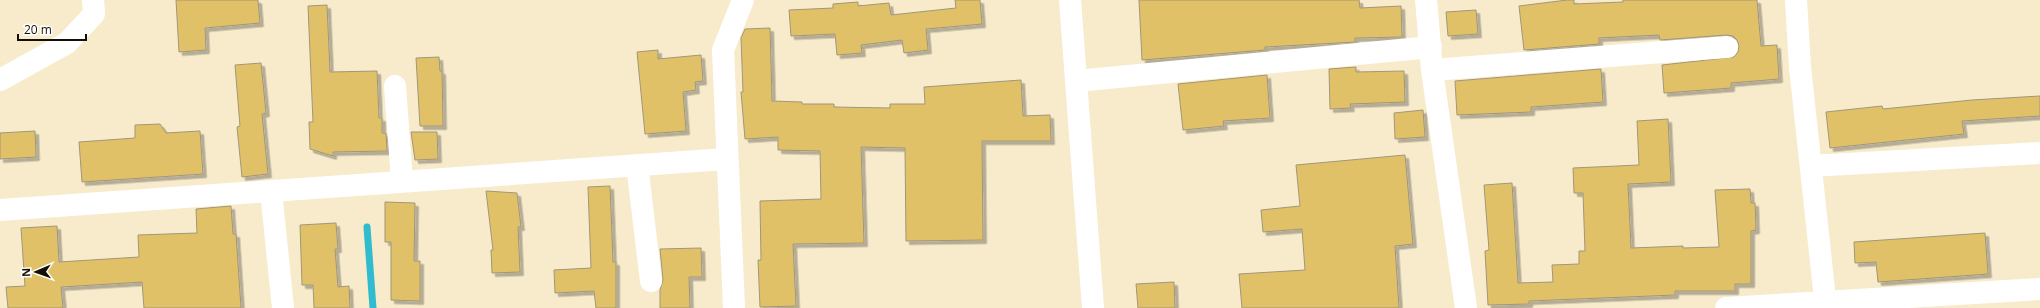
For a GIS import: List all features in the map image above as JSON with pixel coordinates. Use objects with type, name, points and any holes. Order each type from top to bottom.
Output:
[{"type":"street","points":[[0,80],[67,43],[94,14],[93,0]]},
{"type":"street","points":[[734,308],[722,50],[743,0]]},
{"type":"street","points":[[1070,0],[1093,308]]},
{"type":"street","points":[[1426,0],[1432,70],[1466,308]]},
{"type":"street","points":[[1796,0],[1800,66],[1826,305]]},
{"type":"street","points":[[1076,81],[1431,47]]},
{"type":"street","points":[[1432,70],[1727,47]]},
{"type":"street","points":[[395,86],[402,181]]},
{"type":"street","points":[[1811,166],[2040,154]]},
{"type":"street","points":[[0,210],[726,159]]},
{"type":"street","points":[[637,165],[652,281]]},
{"type":"street","points":[[271,190],[283,308]]},
{"type":"street","points":[[1726,308],[1826,305],[2040,289]]},
{"type":"building","points":[[176,0],[258,0],[260,23],[205,28],[206,50],[179,52]]},
{"type":"building","points":[[955,0],[980,0],[982,24],[926,29],[928,50],[904,53],[902,40],[861,45],[862,53],[837,55],[835,34],[791,36],[789,10],[833,8],[833,4],[858,2],[858,6],[889,3],[891,15],[956,8]]},
{"type":"building","points":[[1139,0],[1359,0],[1360,8],[1401,6],[1402,37],[1355,38],[1355,42],[1265,47],[1265,50],[1142,60]]},
{"type":"building","points":[[1574,0],[1574,4],[1623,2],[1623,0],[1757,0],[1761,46],[1777,45],[1779,79],[1731,83],[1731,88],[1664,93],[1662,65],[1734,57],[1738,52],[1739,46],[1737,40],[1733,36],[1726,35],[1660,40],[1659,35],[1599,38],[1599,44],[1524,50],[1519,6]]},
{"type":"building","points":[[327,5],[330,72],[377,71],[379,118],[382,118],[382,133],[386,133],[387,151],[333,152],[333,156],[310,149],[309,122],[313,122],[308,6]]},
{"type":"building","points":[[1476,10],[1478,34],[1448,36],[1446,12]]},
{"type":"building","points":[[770,28],[772,101],[802,102],[802,104],[834,104],[834,107],[890,108],[890,104],[925,104],[924,87],[1021,80],[1023,116],[1050,115],[1051,141],[982,141],[983,240],[906,241],[905,148],[861,147],[864,243],[793,244],[796,306],[760,307],[758,260],[761,260],[760,201],[821,199],[820,151],[778,150],[778,137],[745,139],[741,92],[743,92],[741,38],[745,29]]},
{"type":"building","points":[[658,50],[658,59],[701,55],[703,81],[695,82],[696,90],[683,92],[686,131],[645,134],[637,52]]},
{"type":"building","points":[[439,57],[440,71],[442,71],[443,126],[420,126],[416,58]]},
{"type":"building","points":[[261,63],[266,113],[262,114],[268,174],[242,177],[237,127],[240,126],[235,65]]},
{"type":"building","points":[[1356,67],[1356,72],[1404,71],[1405,102],[1350,104],[1351,108],[1330,109],[1329,69]]},
{"type":"building","points":[[1601,69],[1603,102],[1531,107],[1531,112],[1457,115],[1455,81]]},
{"type":"building","points":[[1267,75],[1270,118],[1223,121],[1224,126],[1183,130],[1178,84]]},
{"type":"building","points":[[2040,96],[2040,116],[1962,121],[1964,134],[1830,148],[1826,112],[1882,106],[1883,109],[1972,100]]},
{"type":"building","points":[[1423,110],[1425,137],[1395,139],[1394,113]]},
{"type":"building","points":[[1668,119],[1671,182],[1628,184],[1631,248],[1683,246],[1683,248],[1719,247],[1715,190],[1750,189],[1751,203],[1755,203],[1756,230],[1751,231],[1751,284],[1735,284],[1735,291],[1675,291],[1675,295],[1529,301],[1529,304],[1488,305],[1485,251],[1489,250],[1484,185],[1512,183],[1518,283],[1553,282],[1552,265],[1579,264],[1579,251],[1585,251],[1583,193],[1574,193],[1573,168],[1639,165],[1637,121]]},
{"type":"building","points":[[160,124],[166,133],[200,131],[203,174],[82,182],[79,142],[135,138],[135,125]]},
{"type":"building","points":[[35,131],[36,157],[0,159],[0,133]]},
{"type":"building","points":[[411,132],[437,132],[438,159],[415,160]]},
{"type":"building","points":[[1405,155],[1413,244],[1395,246],[1399,308],[1242,308],[1239,274],[1305,270],[1302,229],[1263,232],[1261,210],[1300,206],[1296,165]]},
{"type":"building","points":[[610,186],[613,262],[616,262],[616,308],[596,308],[594,291],[555,293],[554,270],[591,268],[588,187]]},
{"type":"building","points":[[486,191],[517,193],[521,227],[518,227],[520,272],[492,273],[491,250],[493,250]]},
{"type":"building","points":[[385,202],[415,203],[414,261],[420,261],[420,301],[391,300],[391,242],[385,242]]},
{"type":"building","points":[[231,206],[233,234],[236,234],[241,308],[144,308],[142,282],[61,287],[63,308],[8,308],[6,287],[25,286],[21,228],[57,226],[59,262],[139,257],[138,235],[197,233],[196,209]]},
{"type":"building","points":[[336,223],[338,249],[335,249],[338,287],[349,286],[350,308],[314,308],[313,285],[302,285],[300,225]]},
{"type":"building","points":[[1985,233],[1988,274],[1878,282],[1876,262],[1855,263],[1854,242]]},
{"type":"building","points":[[701,248],[702,277],[689,277],[690,308],[660,308],[660,290],[663,280],[660,249]]},
{"type":"building","points":[[1174,282],[1175,308],[1138,308],[1136,284]]},
{"type":"waterway","points":[[367,227],[373,308]]}]
